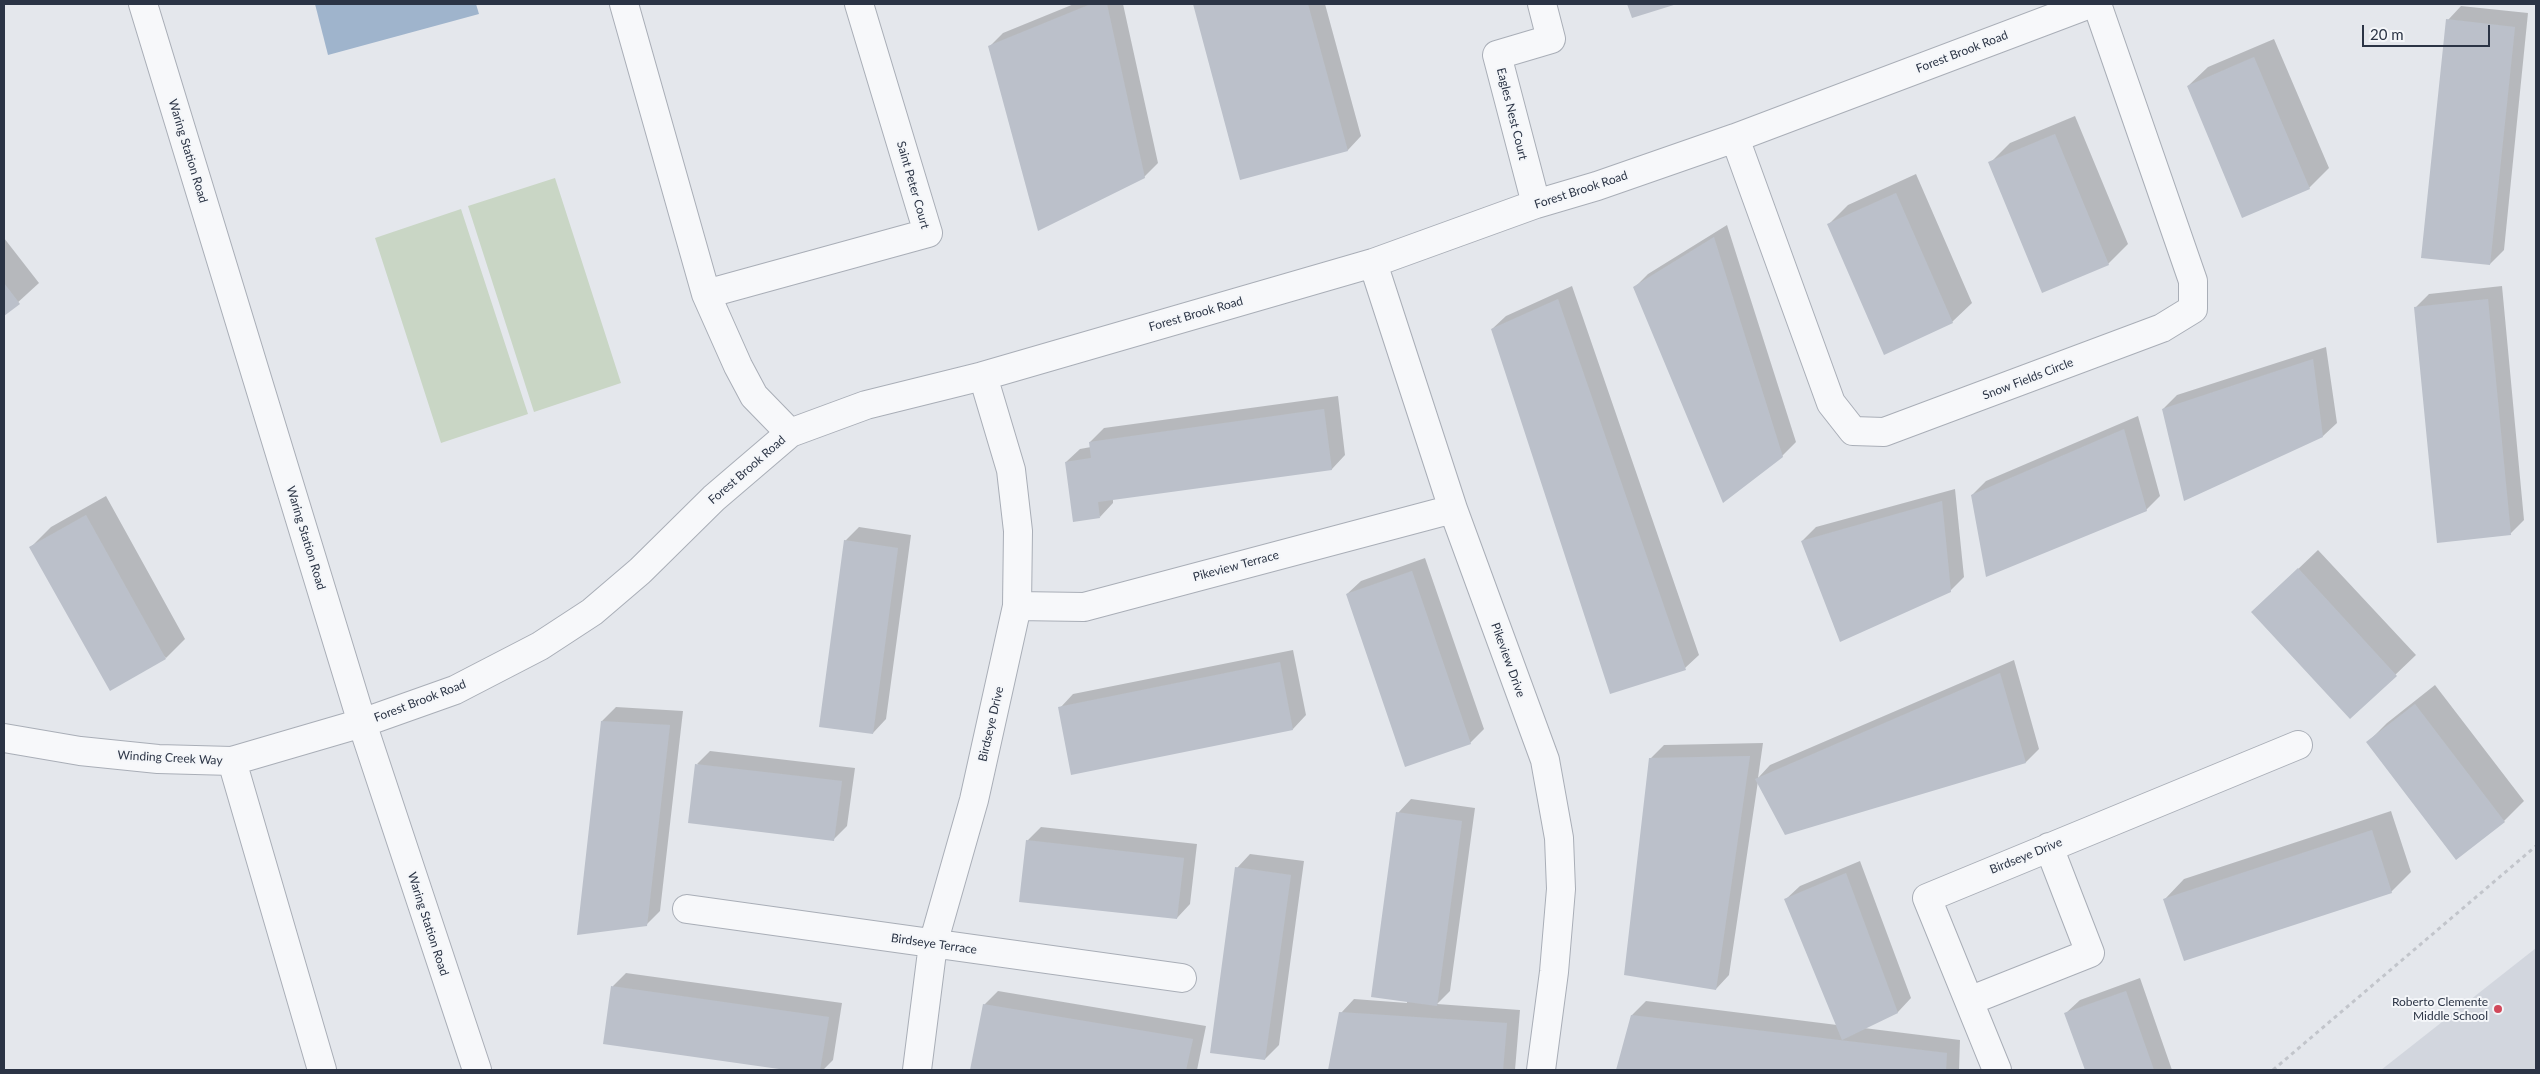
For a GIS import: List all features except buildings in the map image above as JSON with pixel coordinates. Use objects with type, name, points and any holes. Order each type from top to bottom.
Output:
[{"type":"street","name":"Waring Station Road","points":[[143,4],[362,723],[476,1070]]},
{"type":"street","points":[[624,4],[706,294],[738,366],[754,396],[790,434]]},
{"type":"street","name":"Saint Peter Court","points":[[706,294],[928,233],[859,4]]},
{"type":"street","name":"Eagles Nest Court","points":[[1536,204],[1497,55],[1551,39],[1542,4]]},
{"type":"street","name":"Forest Brook Road","points":[[362,723],[455,690],[540,646],[592,612],[640,571],[714,498],[790,434],[866,405],[983,376],[1373,263],[1536,204],[1597,186],[1735,138],[2090,4]]},
{"type":"street","name":"Snow Fields Circle","points":[[1735,138],[1831,402],[1853,431],[1884,432],[1893,429],[2162,328],[2192,309],[2193,281],[2097,4]]},
{"type":"street","name":"Pikeview Drive","points":[[1373,263],[1453,509],[1544,760],[1560,838],[1562,889],[1559,930],[1541,1070]]},
{"type":"street","name":"Birdseye Drive","points":[[916,1070],[933,944],[974,800],[1018,606],[1018,532],[1011,470],[983,376]]},
{"type":"street","name":"Pikeview Terrace","points":[[1018,606],[1084,607],[1453,509]]},
{"type":"street","name":"Winding Creek Way","points":[[4,738],[80,751],[158,759],[232,761],[362,723]]},
{"type":"street","name":"Birdseye Drive","points":[[1997,1070],[1927,898],[2298,745]]},
{"type":"street","points":[[232,761],[322,1070]]},
{"type":"street","points":[[1969,1001],[2090,953],[2049,847]]},
{"type":"street","name":"Birdseye Terrace","points":[[687,909],[1182,978]]},
{"type":"path","points":[[2273,1070],[2536,846]]},
{"type":"shaded area","name":"Roberto Clemente Middle School","points":[[2536,948],[2536,1070],[2381,1070]]},
{"type":"green space","points":[[555,178],[621,383],[534,412],[468,206]]},
{"type":"green space","points":[[461,209],[528,414],[441,443],[375,238]]},
{"type":"water","points":[[315,4],[476,4],[479,14],[328,55]]},
{"type":"place","name":"Roberto Clemente Middle School","points":[[2498,1009]]}]
